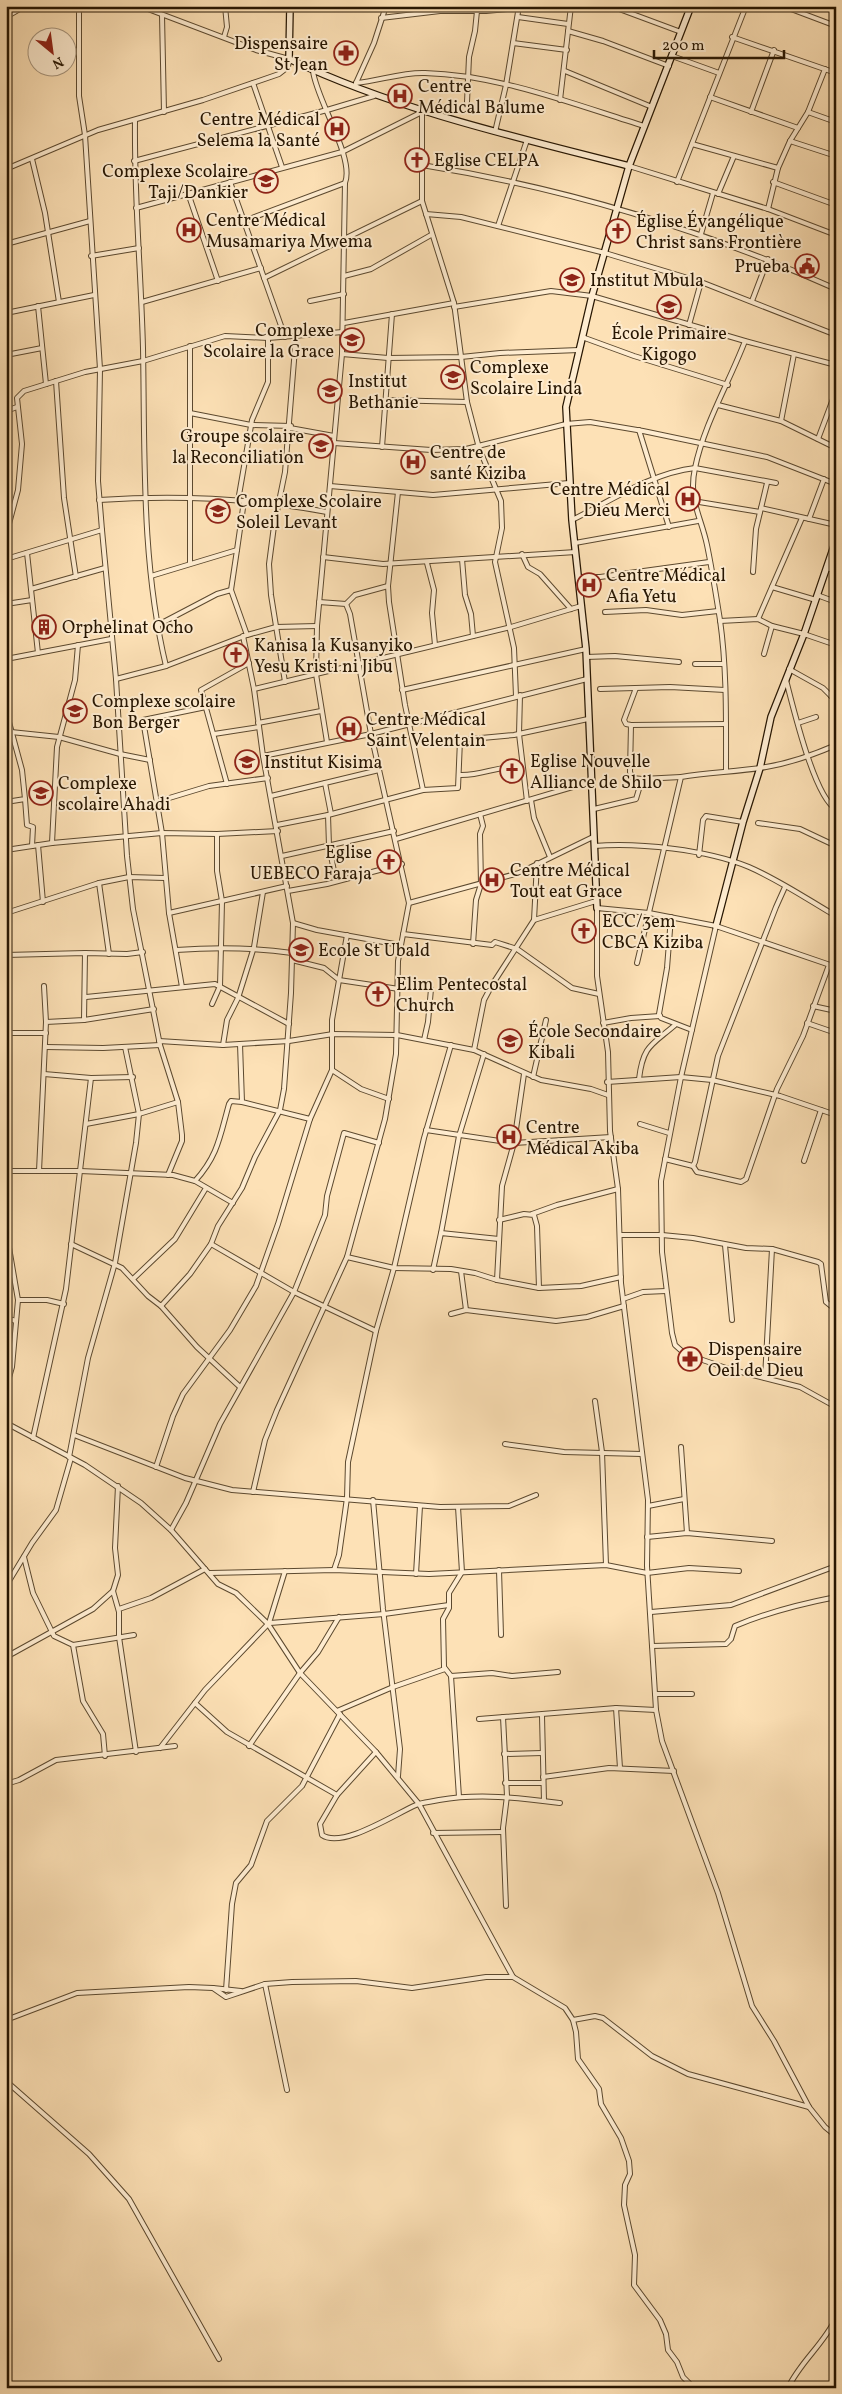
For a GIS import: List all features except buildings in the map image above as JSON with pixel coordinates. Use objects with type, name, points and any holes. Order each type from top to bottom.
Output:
[{"type":"street","points":[[6,98],[7,16],[25,6]]},
{"type":"street","points":[[79,6],[79,96],[85,135],[100,369],[99,500],[116,679],[126,838],[133,909],[160,1043],[178,1102],[182,1141],[168,1176]]},
{"type":"street","points":[[140,6],[256,50],[289,59],[355,86],[374,96],[495,132],[629,166],[768,209],[836,235]]},
{"type":"street","points":[[224,37],[227,27],[225,6]]},
{"type":"street","points":[[6,169],[85,135],[164,112],[279,74],[288,67],[290,6]]},
{"type":"street","points":[[355,86],[374,43],[386,6]]},
{"type":"street","points":[[560,100],[565,72],[571,6]]},
{"type":"street","points":[[611,6],[681,32]]},
{"type":"street","points":[[691,6],[629,166],[606,254],[592,296],[567,399],[566,424],[572,520],[586,649],[588,719],[593,781],[593,837],[597,908],[596,964],[608,1052],[607,1082],[611,1137],[618,1190],[623,1299],[648,1506],[647,1572],[656,1710],[662,1741],[718,1893],[746,1991],[809,2107],[825,2127],[836,2136]]},
{"type":"street","points":[[677,182],[732,37],[746,6]]},
{"type":"street","points":[[782,6],[836,26]]},
{"type":"street","points":[[381,18],[440,11],[477,11],[519,7],[506,85],[495,132]]},
{"type":"street","points":[[466,102],[477,11]]},
{"type":"street","points":[[162,15],[164,112]]},
{"type":"street","points":[[518,17],[568,24]]},
{"type":"street","points":[[568,31],[603,41],[669,66]]},
{"type":"street","points":[[732,37],[836,73]]},
{"type":"street","points":[[513,44],[566,50]]},
{"type":"street","points":[[751,112],[774,50]]},
{"type":"street","points":[[672,56],[719,73]]},
{"type":"street","points":[[768,209],[773,182],[778,168],[790,141],[808,112],[825,69]]},
{"type":"street","points":[[313,70],[348,174],[345,183],[343,239],[344,324],[342,354],[317,626],[316,674],[327,742]]},
{"type":"street","points":[[355,86],[423,72],[468,78],[506,85],[644,126]]},
{"type":"street","points":[[565,72],[652,107]]},
{"type":"street","points":[[254,83],[282,167]]},
{"type":"street","points":[[134,161],[374,96]]},
{"type":"street","points":[[710,97],[798,128]]},
{"type":"street","points":[[136,208],[342,152],[422,110]]},
{"type":"street","points":[[422,110],[422,201],[454,305],[467,402],[479,448],[501,501],[502,516],[495,556],[510,627],[518,695],[522,766],[534,818],[550,857]]},
{"type":"street","points":[[808,112],[836,122]]},
{"type":"street","points":[[135,121],[134,161],[142,302],[146,497],[156,626],[166,666]]},
{"type":"street","points":[[498,226],[527,140]]},
{"type":"street","points":[[790,141],[836,156]]},
{"type":"street","points":[[692,144],[778,168]]},
{"type":"street","points":[[701,234],[716,193],[734,156]]},
{"type":"street","points":[[32,159],[49,230],[59,302]]},
{"type":"street","points":[[422,164],[513,182],[701,234],[768,259],[836,288]]},
{"type":"street","points":[[230,182],[285,337]]},
{"type":"street","points":[[773,182],[836,205]]},
{"type":"street","points":[[244,221],[345,183]]},
{"type":"street","points":[[188,193],[218,281]]},
{"type":"street","points":[[264,278],[422,201]]},
{"type":"street","points":[[426,214],[444,214],[498,226],[606,254],[701,282],[836,335]]},
{"type":"street","points":[[6,244],[49,230],[90,221]]},
{"type":"street","points":[[344,276],[371,269],[431,234]]},
{"type":"street","points":[[92,256],[139,248]]},
{"type":"street","points":[[752,301],[768,259]]},
{"type":"street","points":[[142,302],[261,268]]},
{"type":"street","points":[[689,325],[701,282]]},
{"type":"street","points":[[344,324],[392,314],[551,291],[592,296],[745,341],[836,365]]},
{"type":"street","points":[[310,301],[344,294]]},
{"type":"street","points":[[6,313],[94,295]]},
{"type":"street","points":[[38,306],[46,384]]},
{"type":"street","points":[[382,447],[392,314]]},
{"type":"street","points":[[6,534],[13,510],[22,444],[18,396],[56,381],[100,369],[143,361],[225,336],[268,338],[343,332]]},
{"type":"street","points":[[285,682],[276,627],[269,564],[290,427],[296,336]]},
{"type":"street","points":[[238,501],[251,425],[268,382],[268,338]]},
{"type":"street","points":[[582,338],[728,385]]},
{"type":"street","points":[[726,771],[724,664],[720,621],[706,543],[693,501],[695,468],[702,445],[745,341]]},
{"type":"street","points":[[190,346],[190,563]]},
{"type":"street","points":[[6,355],[42,348]]},
{"type":"street","points":[[342,354],[388,358],[461,358],[500,353],[579,350]]},
{"type":"street","points":[[781,421],[794,354]]},
{"type":"street","points":[[56,381],[69,542],[76,577]]},
{"type":"street","points":[[818,439],[836,391]]},
{"type":"street","points":[[385,400],[467,402]]},
{"type":"street","points":[[718,405],[781,421],[836,448]]},
{"type":"street","points":[[6,411],[18,407]]},
{"type":"street","points":[[190,413],[251,425],[290,427],[334,436]]},
{"type":"street","points":[[334,443],[438,450],[479,448],[566,424],[590,422],[639,430],[767,458],[836,484]]},
{"type":"street","points":[[639,430],[669,527]]},
{"type":"street","points":[[572,520],[654,480],[695,468],[767,483],[776,483]]},
{"type":"street","points":[[809,519],[824,479]]},
{"type":"street","points":[[330,486],[433,495],[497,491],[570,483]]},
{"type":"street","points":[[753,572],[755,536],[767,483]]},
{"type":"street","points":[[398,492],[388,586],[396,654],[408,725],[423,790]]},
{"type":"street","points":[[99,500],[146,497],[244,501],[279,503],[327,512]]},
{"type":"street","points":[[160,1306],[190,1274],[211,1244],[280,1110],[284,1089],[290,1024],[293,923],[245,636],[231,590],[244,501]]},
{"type":"street","points":[[693,501],[761,510],[836,525]]},
{"type":"street","points":[[6,510],[13,510]]},
{"type":"street","points":[[758,619],[802,518]]},
{"type":"street","points":[[575,543],[698,521]]},
{"type":"street","points":[[6,552],[7,559],[69,542],[102,530]]},
{"type":"street","points":[[836,540],[804,634],[788,669],[771,717],[760,768],[743,822],[716,926],[681,1077],[661,1181],[666,1291],[672,1333],[678,1350],[697,1359],[800,1387],[836,1407]]},
{"type":"street","points":[[151,576],[237,550]]},
{"type":"street","points":[[323,557],[377,564],[426,563],[522,554],[576,552]]},
{"type":"street","points":[[27,553],[38,653]]},
{"type":"street","points":[[522,554],[528,566],[540,574],[571,609]]},
{"type":"street","points":[[462,560],[465,594],[471,614],[473,636]]},
{"type":"street","points":[[578,577],[600,577],[709,562]]},
{"type":"street","points":[[426,563],[434,590],[432,613],[435,645]]},
{"type":"street","points":[[31,589],[105,568]]},
{"type":"street","points":[[827,568],[836,571]]},
{"type":"street","points":[[319,602],[346,604],[355,595],[388,586]]},
{"type":"street","points":[[772,587],[836,602]]},
{"type":"street","points":[[156,626],[217,594],[231,590]]},
{"type":"street","points":[[6,604],[32,600]]},
{"type":"street","points":[[253,1492],[266,1437],[289,1380],[326,1306],[347,1257],[390,1099],[397,1035],[400,945],[409,903],[402,864],[371,734],[360,663],[346,604]]},
{"type":"street","points":[[254,688],[510,627],[582,606]]},
{"type":"street","points":[[605,612],[646,610],[682,615],[718,611]]},
{"type":"street","points":[[720,621],[758,619],[772,626],[804,634],[836,646]]},
{"type":"street","points":[[116,679],[166,666],[245,636],[276,627],[317,626]]},
{"type":"street","points":[[764,654],[772,626]]},
{"type":"street","points":[[6,659],[111,640]]},
{"type":"street","points":[[52,843],[59,737],[76,680],[78,645]]},
{"type":"street","points":[[402,690],[586,649]]},
{"type":"street","points":[[586,657],[615,656],[679,662]]},
{"type":"street","points":[[226,784],[201,690],[250,663]]},
{"type":"street","points":[[695,664],[724,664]]},
{"type":"street","points":[[788,669],[823,688],[836,701]]},
{"type":"street","points":[[785,678],[808,756],[826,800],[836,809]]},
{"type":"street","points":[[264,756],[371,734],[518,695],[587,680]]},
{"type":"street","points":[[831,696],[836,686]]},
{"type":"street","points":[[636,688],[624,720],[626,724],[726,724]]},
{"type":"street","points":[[600,689],[725,690]]},
{"type":"street","points":[[182,987],[169,913],[162,834],[143,720],[206,708]]},
{"type":"street","points":[[6,711],[22,770],[28,825],[33,828],[32,846]]},
{"type":"street","points":[[214,734],[321,711]]},
{"type":"street","points":[[798,724],[816,717]]},
{"type":"street","points":[[447,744],[460,740],[519,734],[588,719]]},
{"type":"street","points":[[631,725],[630,772],[633,778],[682,778],[760,768],[808,756],[836,746]]},
{"type":"street","points":[[11,732],[59,737],[120,754],[150,760]]},
{"type":"street","points":[[277,825],[329,815],[423,790],[457,790],[460,740]]},
{"type":"street","points":[[459,775],[479,775],[505,766],[522,766]]},
{"type":"street","points":[[271,796],[379,770]]},
{"type":"street","points":[[156,802],[209,786],[268,778]]},
{"type":"street","points":[[594,809],[636,799],[642,778]]},
{"type":"street","points":[[637,963],[682,778]]},
{"type":"street","points":[[396,839],[593,781]]},
{"type":"street","points":[[325,783],[329,815],[329,846],[336,881]]},
{"type":"street","points":[[6,802],[25,799]]},
{"type":"street","points":[[473,944],[476,900],[481,884],[480,834],[483,826],[480,814]]},
{"type":"street","points":[[699,855],[706,816],[743,822]]},
{"type":"street","points":[[758,823],[800,829],[836,846]]},
{"type":"street","points":[[6,850],[52,843],[162,834],[278,831]]},
{"type":"street","points":[[282,856],[394,832]]},
{"type":"street","points":[[212,1004],[220,986],[222,901],[217,871],[217,834]]},
{"type":"street","points":[[409,903],[519,873],[593,837]]},
{"type":"street","points":[[38,845],[43,902]]},
{"type":"street","points":[[594,846],[640,845],[733,862],[768,876],[836,916]]},
{"type":"street","points":[[474,1050],[484,1000],[534,920],[537,863]]},
{"type":"street","points":[[169,913],[263,892],[336,881],[402,864]]},
{"type":"street","points":[[6,913],[99,883],[129,878],[165,878]]},
{"type":"street","points":[[99,883],[109,954]]},
{"type":"street","points":[[692,1166],[718,1056],[786,887]]},
{"type":"street","points":[[224,1045],[227,1020],[238,998],[254,947],[263,892]]},
{"type":"street","points":[[534,920],[596,901]]},
{"type":"street","points":[[597,908],[649,913],[716,926],[828,966],[836,967]]},
{"type":"street","points":[[660,1016],[659,1008],[667,968],[671,917]]},
{"type":"street","points":[[293,923],[317,930],[400,945]]},
{"type":"street","points":[[156,1467],[173,1416],[183,1394],[249,1302],[261,1273],[310,1119],[332,1070],[332,1020],[347,934]]},
{"type":"street","points":[[402,934],[473,944],[492,945],[495,942],[517,949],[572,988],[600,994]]},
{"type":"street","points":[[176,950],[221,946],[254,947],[292,953]]},
{"type":"street","points":[[6,955],[143,952]]},
{"type":"street","points":[[84,1020],[86,997],[85,953]]},
{"type":"street","points":[[292,960],[324,968],[339,980],[399,989]]},
{"type":"street","points":[[665,1159],[692,1166],[696,1172],[740,1182],[746,1179],[775,1094],[807,1023],[828,966]]},
{"type":"street","points":[[86,997],[209,984],[220,986],[238,998],[290,1024]]},
{"type":"street","points":[[39,1171],[46,1047],[44,986]]},
{"type":"street","points":[[424,1040],[428,1022],[431,989]]},
{"type":"street","points":[[813,1006],[836,1011]]},
{"type":"street","points":[[46,1022],[84,1020],[154,1008]]},
{"type":"street","points":[[603,1023],[631,1018],[660,1016],[675,1025],[692,1030]]},
{"type":"street","points":[[533,1077],[546,1020]]},
{"type":"street","points":[[807,1023],[836,1033]]},
{"type":"street","points":[[639,1079],[644,1055],[652,1042],[675,1025]]},
{"type":"street","points":[[6,1033],[46,1033]]},
{"type":"street","points":[[46,1047],[125,1047],[160,1043],[224,1045],[289,1040],[333,1034],[397,1035],[474,1050],[524,1074],[591,1089],[608,1095]]},
{"type":"street","points":[[240,1044],[242,1102]]},
{"type":"street","points":[[334,1570],[339,1555],[347,1498],[348,1462],[376,1331],[394,1268],[410,1191],[451,1045]]},
{"type":"street","points":[[6,1586],[57,1509],[70,1457],[88,1358],[115,1263],[139,1114],[133,1077],[125,1047]]},
{"type":"street","points":[[433,1270],[459,1136],[484,1054]]},
{"type":"street","points":[[332,1070],[361,1089],[390,1099]]},
{"type":"street","points":[[44,1074],[91,1078],[133,1077]]},
{"type":"street","points":[[497,1280],[502,1186],[514,1144],[524,1074]]},
{"type":"street","points":[[607,1082],[681,1077],[712,1080],[775,1094],[836,1115]]},
{"type":"street","points":[[33,1438],[64,1304],[91,1078]]},
{"type":"street","points":[[195,1182],[208,1167],[219,1145],[231,1101],[280,1110],[310,1119]]},
{"type":"street","points":[[86,1124],[139,1114],[178,1102]]},
{"type":"street","points":[[804,1162],[821,1110]]},
{"type":"street","points":[[640,1124],[669,1133]]},
{"type":"street","points":[[426,1130],[514,1144],[611,1137]]},
{"type":"street","points":[[171,1530],[196,1481],[210,1445],[240,1387],[294,1292],[325,1215],[327,1196],[344,1133],[379,1142]]},
{"type":"street","points":[[6,1171],[80,1171],[168,1176],[195,1182],[233,1203]]},
{"type":"street","points":[[133,1279],[174,1239],[206,1188]]},
{"type":"street","points":[[499,1220],[532,1214],[557,1205],[618,1190]]},
{"type":"street","points":[[532,1214],[536,1218],[537,1226],[539,1288]]},
{"type":"street","points":[[6,1230],[18,1300],[12,1367],[6,1388]]},
{"type":"street","points":[[441,1233],[499,1239]]},
{"type":"street","points":[[620,1235],[662,1235],[772,1249],[821,1264],[825,1299],[836,1310]]},
{"type":"street","points":[[71,1244],[115,1263],[240,1387]]},
{"type":"street","points":[[211,1244],[294,1292],[376,1331]]},
{"type":"street","points":[[725,1244],[732,1320]]},
{"type":"street","points":[[765,1378],[772,1249]]},
{"type":"street","points":[[347,1257],[394,1268],[460,1270],[497,1280],[539,1288],[581,1286],[621,1277]]},
{"type":"street","points":[[460,1270],[466,1310]]},
{"type":"street","points":[[623,1299],[643,1292],[666,1291]]},
{"type":"street","points":[[18,1300],[47,1300],[64,1304]]},
{"type":"street","points":[[451,1314],[466,1310],[556,1321],[587,1317],[624,1306]]},
{"type":"street","points":[[6,1318],[16,1321]]},
{"type":"street","points":[[595,1400],[602,1452],[606,1565]]},
{"type":"street","points":[[6,1423],[70,1457],[118,1486],[171,1530],[218,1584],[236,1593],[269,1624],[300,1673],[376,1752],[419,1804],[433,1833],[513,1977]]},
{"type":"street","points":[[74,1435],[196,1481],[253,1492],[373,1500],[420,1506],[458,1507],[509,1506],[536,1495]]},
{"type":"street","points":[[505,1444],[564,1452],[642,1454]]},
{"type":"street","points":[[682,1447],[687,1532]]},
{"type":"street","points":[[118,1486],[114,1548],[118,1575],[114,1591],[119,1609],[119,1637],[136,1752]]},
{"type":"street","points":[[648,1506],[684,1499]]},
{"type":"street","points":[[373,1500],[400,1748],[398,1777]]},
{"type":"street","points":[[416,1574],[420,1506]]},
{"type":"street","points":[[458,1507],[462,1572],[449,1593],[449,1605],[443,1618],[445,1670],[451,1676],[459,1797]]},
{"type":"street","points":[[647,1538],[687,1532],[772,1541]]},
{"type":"street","points":[[24,1557],[33,1593],[56,1638],[73,1644],[134,1635]]},
{"type":"street","points":[[210,1573],[334,1570],[416,1574],[606,1565],[647,1572],[695,1568],[739,1572]]},
{"type":"street","points":[[650,1612],[731,1604],[836,1566]]},
{"type":"street","points":[[119,1609],[158,1595],[205,1569]]},
{"type":"street","points":[[499,1570],[501,1635]]},
{"type":"street","points":[[160,1748],[195,1702],[269,1624],[285,1572]]},
{"type":"street","points":[[6,1657],[97,1606],[114,1591]]},
{"type":"street","points":[[652,1646],[726,1644],[731,1639],[735,1626],[801,1603],[836,1597]]},
{"type":"street","points":[[269,1624],[384,1614],[449,1605]]},
{"type":"street","points":[[248,1746],[300,1673],[318,1652],[339,1617]]},
{"type":"street","points":[[73,1644],[83,1701],[103,1735],[104,1756]]},
{"type":"street","points":[[226,1990],[232,1904],[236,1883],[252,1865],[267,1820],[295,1794],[306,1778],[338,1712],[393,1687],[445,1670]]},
{"type":"street","points":[[451,1676],[492,1673],[507,1676],[558,1672]]},
{"type":"street","points":[[655,1694],[692,1694]]},
{"type":"street","points":[[195,1702],[227,1732],[248,1746],[336,1795]]},
{"type":"street","points":[[479,1720],[542,1716],[616,1708],[656,1710]]},
{"type":"street","points":[[616,1708],[620,1768]]},
{"type":"street","points":[[542,1716],[544,1801]]},
{"type":"street","points":[[503,1717],[507,1796],[503,1832],[506,1906]]},
{"type":"street","points":[[6,1784],[56,1760],[104,1756],[175,1746]]},
{"type":"street","points":[[376,1752],[336,1795],[320,1824],[322,1836],[326,1839],[348,1837],[419,1804],[459,1797],[507,1796],[560,1803]]},
{"type":"street","points":[[504,1754],[542,1754]]},
{"type":"street","points":[[542,1777],[620,1768],[674,1771]]},
{"type":"street","points":[[505,1784],[543,1783]]},
{"type":"street","points":[[433,1833],[503,1832]]},
{"type":"street","points":[[213,1988],[226,1997],[264,1984],[356,1980],[412,1988],[486,1977],[513,1977],[560,2004],[573,2020],[578,2059],[598,2086],[601,2104],[621,2138],[629,2161],[630,2174],[625,2185],[624,2205],[635,2255],[633,2282],[660,2320],[666,2334],[668,2350],[677,2362],[683,2377],[694,2388]]},
{"type":"street","points":[[264,1984],[287,2090]]},
{"type":"street","points":[[6,2020],[77,1993],[189,1986],[241,1991]]},
{"type":"street","points":[[573,2020],[595,2016],[603,2018],[652,2056],[688,2074],[809,2107]]},
{"type":"street","points":[[6,2081],[89,2154],[129,2198],[219,2359]]},
{"type":"street","points":[[788,2388],[798,2370],[826,2336],[836,2318]]},
{"type":"place","name":"Dispensaire St Jean","points":[[346,53]]},
{"type":"place","name":"Centre Médical Balume","points":[[400,96]]},
{"type":"place","name":"Centre Médical Selema la Santé","points":[[337,129]]},
{"type":"place","name":"Eglise CELPA","points":[[417,160]]},
{"type":"place","name":"Complexe Scolaire Taji/Dankier","points":[[266,181]]},
{"type":"place","name":"Centre Médical Musamariya Mwema","points":[[189,230]]},
{"type":"place","name":"Église Évangélique Christ sans Frontière","points":[[618,231]]},
{"type":"place","name":"Prueba","points":[[807,266]]},
{"type":"place","name":"Institut Mbula","points":[[572,280]]},
{"type":"place","name":"École Primaire Kigogo","points":[[669,307]]},
{"type":"place","name":"Complexe Scolaire la Grace","points":[[352,340]]},
{"type":"place","name":"Complexe Scolaire Linda","points":[[453,377]]},
{"type":"place","name":"Institut Bethanie","points":[[330,391]]},
{"type":"place","name":"Groupe scolaire la Reconciliation","points":[[321,446]]},
{"type":"place","name":"Centre de santé Kiziba","points":[[413,462]]},
{"type":"place","name":"Centre Médical Dieu Merci","points":[[688,499]]},
{"type":"place","name":"Complexe Scolaire Soleil Levant","points":[[218,511]]},
{"type":"place","name":"Centre Médical Afia Yetu","points":[[589,585]]},
{"type":"place","name":"Orphelinat Ocho","points":[[44,627]]},
{"type":"place","name":"Kanisa la Kusanyiko Yesu Kristi ni Jibu","points":[[236,655]]},
{"type":"place","name":"Complexe scolaire Bon Berger","points":[[75,711]]},
{"type":"place","name":"Centre Médical Saint Velentain","points":[[349,729]]},
{"type":"place","name":"Institut Kisima","points":[[247,762]]},
{"type":"place","name":"Eglise Nouvelle Alliance de Shilo","points":[[512,771]]},
{"type":"place","name":"Complexe scolaire Ahadi","points":[[41,793]]},
{"type":"place","name":"Eglise UEBECO Faraja","points":[[389,862]]},
{"type":"place","name":"Centre Médical Tout eat Grace","points":[[492,880]]},
{"type":"place","name":"ECC/3em CBCA Kiziba","points":[[584,931]]},
{"type":"place","name":"Ecole St Ubald","points":[[301,950]]},
{"type":"place","name":"Elim Pentecostal Church","points":[[378,994]]},
{"type":"place","name":"École Secondaire Kibali","points":[[510,1041]]},
{"type":"place","name":"Centre Médical Akiba","points":[[509,1137]]},
{"type":"place","name":"Dispensaire Oeil de Dieu","points":[[690,1359]]}]
